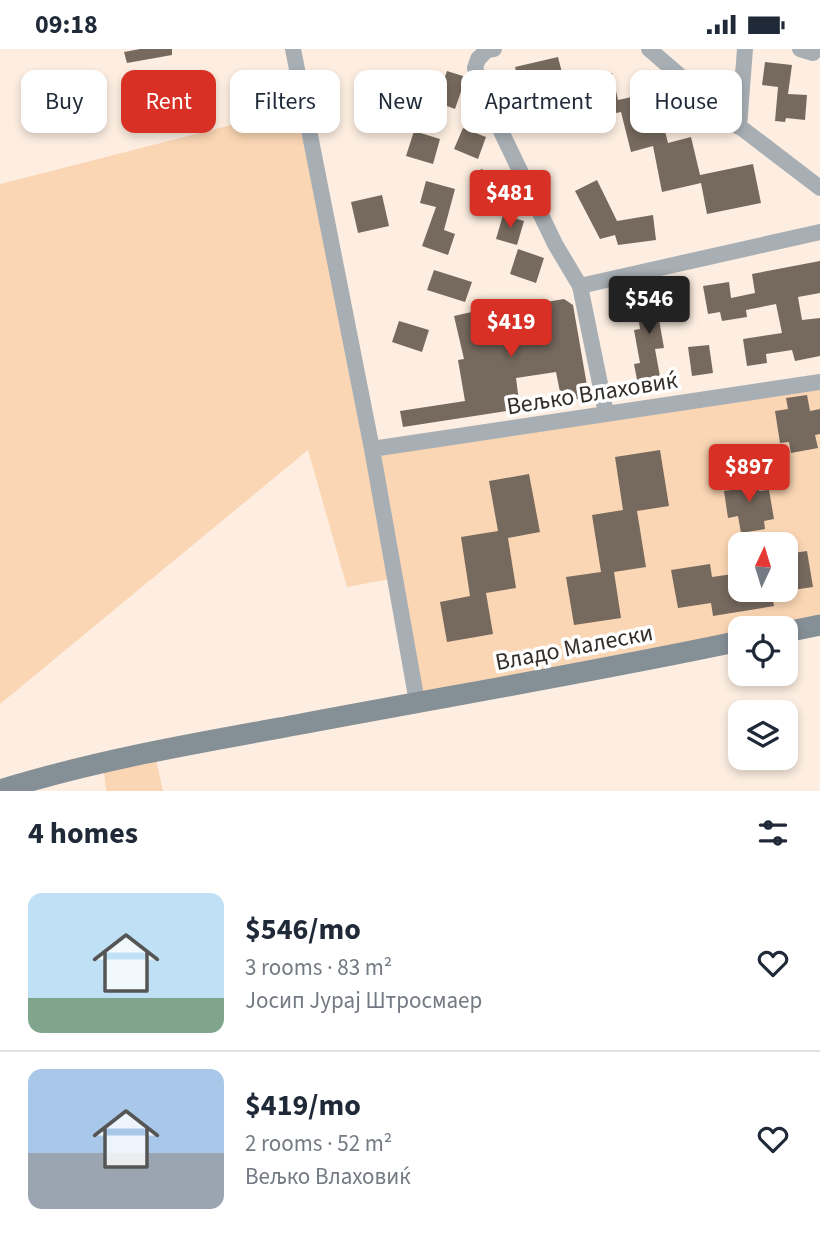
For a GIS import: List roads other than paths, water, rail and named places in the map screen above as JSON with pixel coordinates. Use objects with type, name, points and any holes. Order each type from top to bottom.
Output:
[{"type":"main road","points":[[798,630],[820,625]]},
{"type":"main road","name":"Владо Малески","points":[[0,790],[129,756],[538,682],[728,644]]},
{"type":"street","points":[[293,49],[372,449],[417,702]]},
{"type":"street","points":[[494,49],[486,50],[478,59],[475,68],[487,102],[555,244],[580,286],[606,413]]},
{"type":"street","points":[[649,49],[674,70]]},
{"type":"street","points":[[742,96],[745,49]]},
{"type":"street","points":[[742,129],[820,188]]},
{"type":"street","points":[[580,286],[820,232]]},
{"type":"street","name":"Вељко Влаховиќ","points":[[372,449],[820,382]]}]
